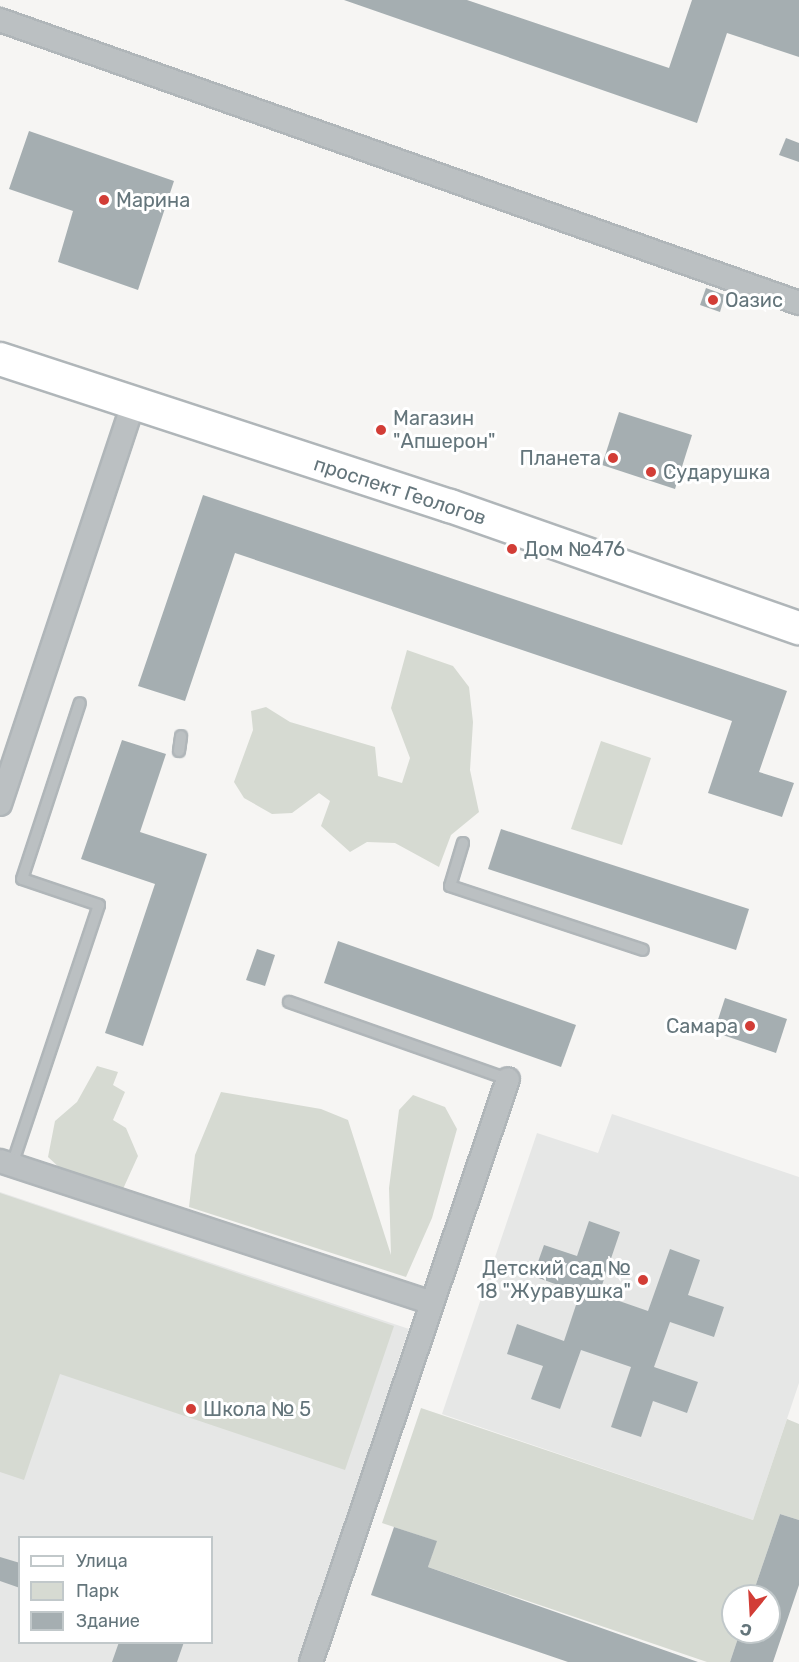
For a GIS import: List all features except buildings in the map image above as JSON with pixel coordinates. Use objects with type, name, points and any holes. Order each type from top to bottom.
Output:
[{"type":"street","points":[[0,20],[799,303]]},
{"type":"street","name":"проспект Геологов","points":[[0,359],[450,506],[799,628]]},
{"type":"street","points":[[0,804],[133,404]]},
{"type":"street","points":[[311,1662],[430,1302],[508,1079]]},
{"type":"street","points":[[6,1163],[430,1302]]},
{"type":"lane","points":[[6,1163],[99,905],[22,879],[80,703]]},
{"type":"lane","points":[[179,751],[181,736]]},
{"type":"lane","points":[[463,843],[450,886],[643,950]]},
{"type":"lane","points":[[290,1002],[508,1079]]},
{"type":"shaded area","name":"Детский сад № 18 \"Журавушка\"","points":[[612,1114],[799,1177],[799,1383],[753,1520],[442,1414],[537,1133],[598,1153]]},
{"type":"shaded area","name":"Школа № 5","points":[[0,1192],[409,1329],[298,1662],[0,1662]]},
{"type":"green space","points":[[407,650],[453,666],[469,687],[473,722],[470,770],[479,812],[451,835],[439,867],[395,843],[367,842],[350,852],[321,826],[330,801],[319,793],[292,813],[272,814],[244,798],[234,782],[253,730],[251,711],[266,707],[290,722],[375,747],[378,776],[402,783],[410,758],[391,708]]},
{"type":"green space","points":[[601,741],[651,758],[622,845],[571,829]]},
{"type":"green space","points":[[97,1066],[118,1072],[113,1085],[125,1092],[113,1120],[126,1128],[138,1156],[123,1189],[62,1170],[48,1157],[55,1121],[77,1102]]},
{"type":"green space","points":[[221,1092],[321,1109],[348,1120],[391,1255],[389,1188],[399,1110],[413,1095],[445,1107],[457,1129],[432,1218],[406,1277],[189,1207],[195,1155]]},
{"type":"green space","points":[[0,1193],[394,1326],[345,1470],[60,1374],[24,1480],[0,1472]]},
{"type":"green space","points":[[421,1408],[753,1520],[787,1419],[799,1424],[799,1520],[780,1514],[756,1584],[721,1584],[721,1644],[736,1644],[730,1662],[707,1662],[428,1567],[436,1541],[382,1523]]},
{"type":"place","name":"Марина","points":[[104,200]]},
{"type":"place","name":"Оазис","points":[[713,300]]},
{"type":"place","name":"Магазин \"Апшерон\"","points":[[381,430]]},
{"type":"place","name":"Планета","points":[[613,458]]},
{"type":"place","name":"Сударушка","points":[[651,472]]},
{"type":"place","name":"Дом №476","points":[[512,549]]},
{"type":"place","name":"Самара","points":[[750,1026]]},
{"type":"place","name":"Детский сад № 18 \"Журавушка\"","points":[[643,1280]]},
{"type":"place","name":"Школа № 5","points":[[191,1409]]}]
